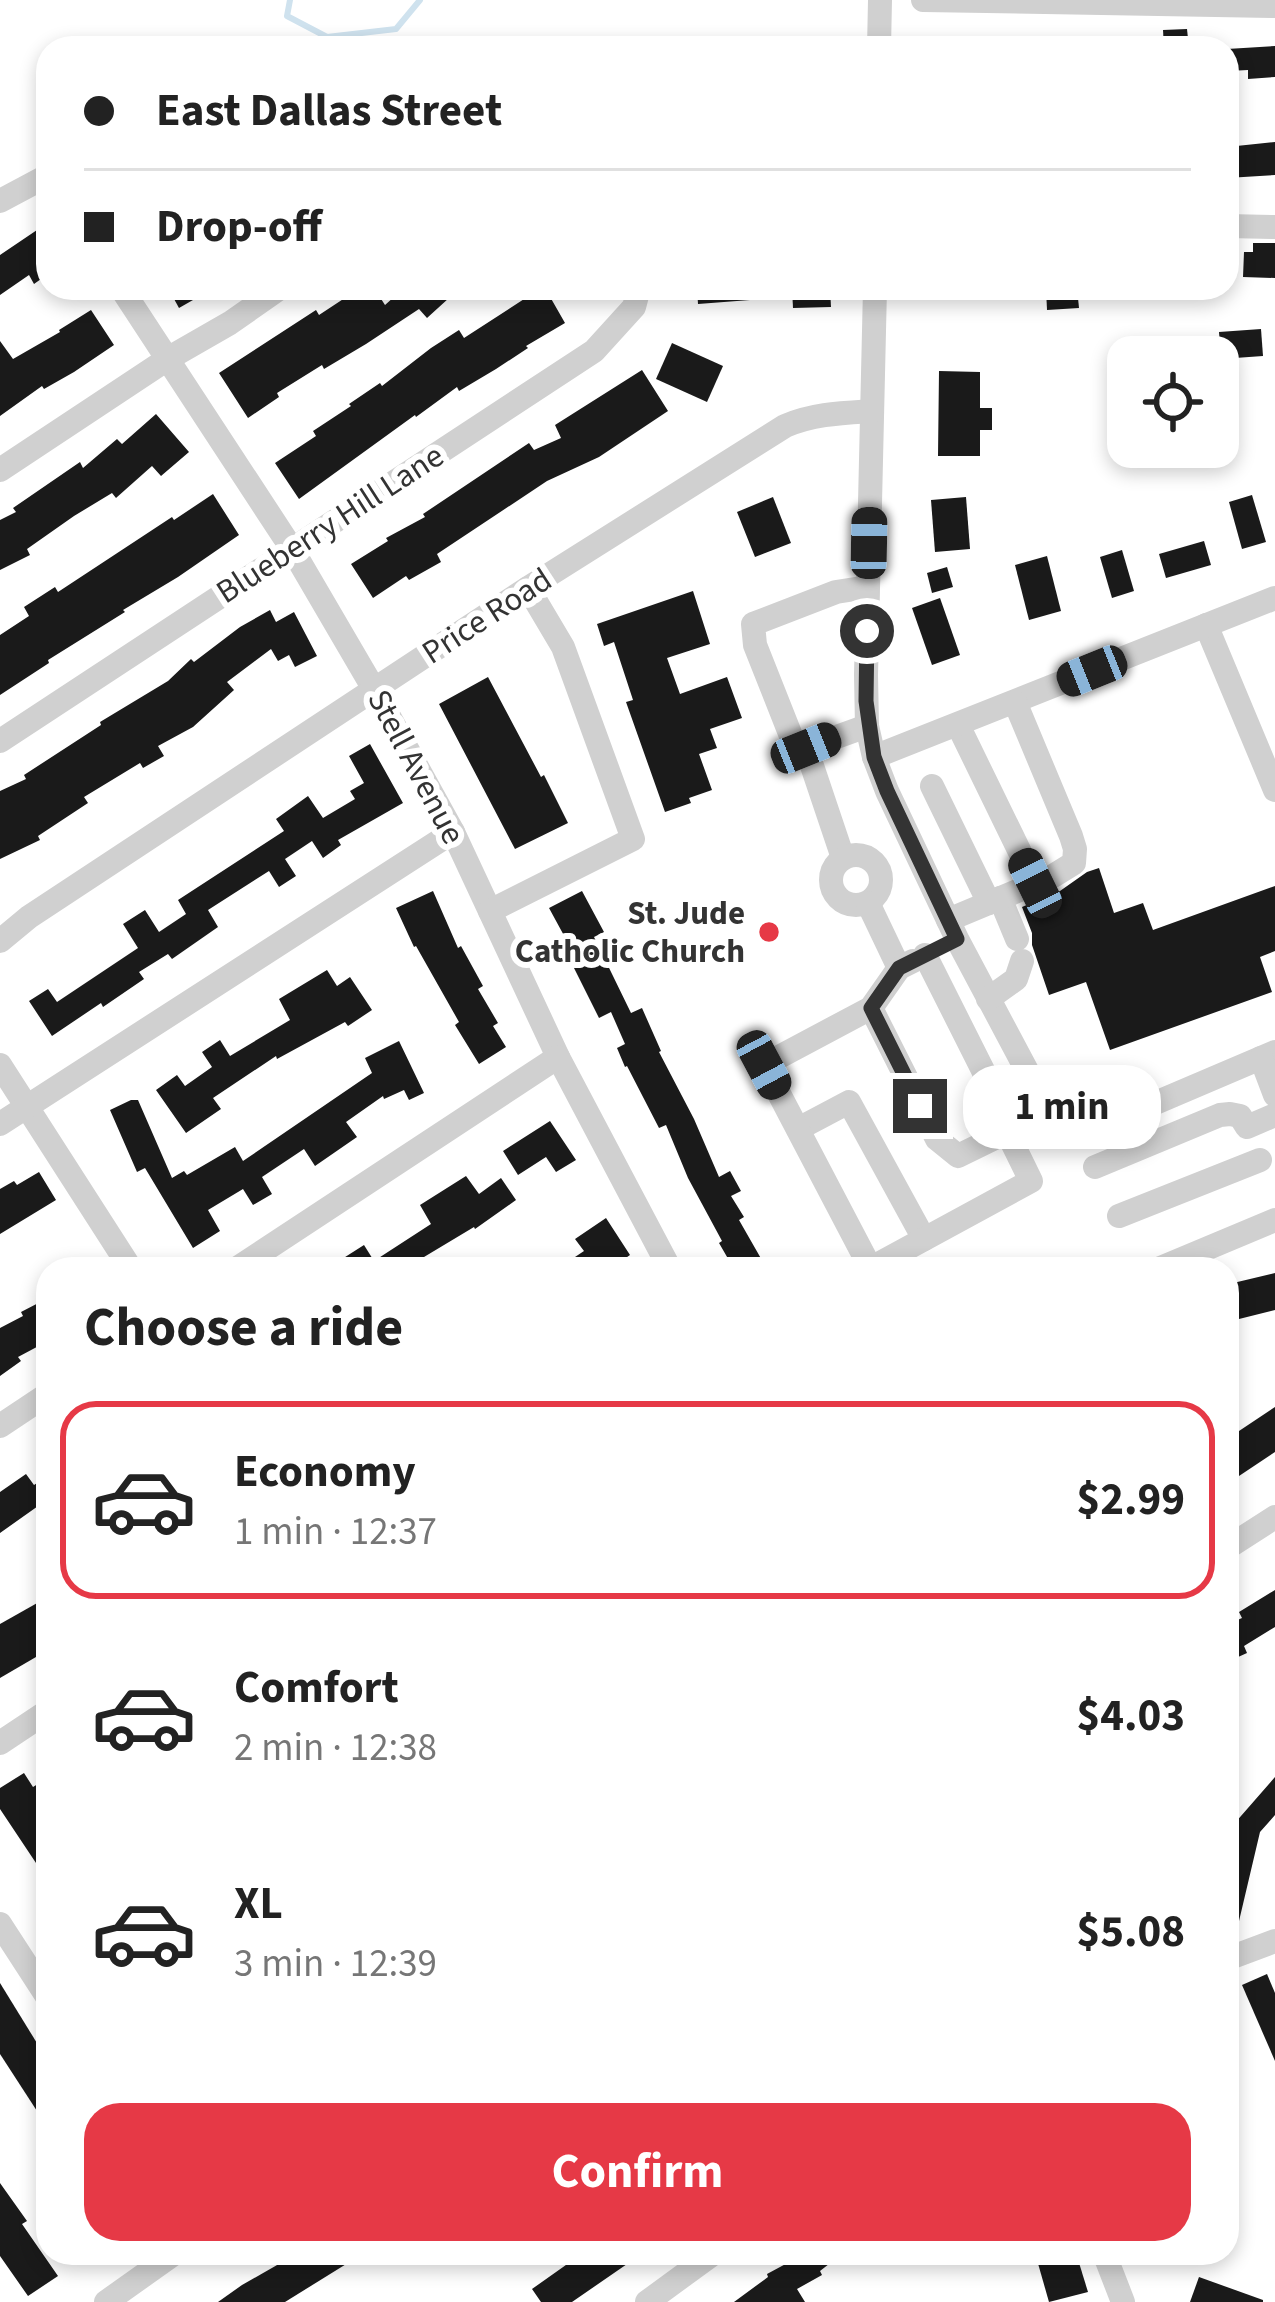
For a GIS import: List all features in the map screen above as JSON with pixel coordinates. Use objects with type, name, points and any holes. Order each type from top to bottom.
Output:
[{"type":"street","points":[[879,36],[880,0]]},
{"type":"street","points":[[923,0],[1275,6]]},
{"type":"street","points":[[0,201],[36,185]]},
{"type":"street","points":[[1239,226],[1275,227]]},
{"type":"street","name":"Stell Avenue","points":[[129,300],[292,549],[453,832],[558,1057],[664,1257]]},
{"type":"street","points":[[0,470],[263,300]]},
{"type":"street","name":"Blueberry Hill Lane","points":[[0,741],[594,351],[636,300]]},
{"type":"street","points":[[874,300],[868,726],[887,791],[952,930],[1042,1101],[1055,1121],[1070,1129],[1099,1126],[1268,1055],[1275,1095]]},
{"type":"street","name":"Price Road","points":[[0,941],[29,917],[528,588],[785,426],[824,414],[872,411]]},
{"type":"street","points":[[843,858],[806,748],[793,741],[755,645],[753,624],[836,592],[868,587]]},
{"type":"street","points":[[490,911],[633,839],[563,646],[528,588]]},
{"type":"street","points":[[874,757],[1275,598]]},
{"type":"street","points":[[1206,625],[1275,790]]},
{"type":"street","points":[[865,1257],[764,1065],[871,1008],[899,968],[925,955],[994,901],[1073,862],[1075,849],[1016,702]]},
{"type":"street","points":[[958,725],[1035,883]]},
{"type":"street","points":[[806,748],[868,726]]},
{"type":"street","points":[[932,786],[1019,950],[1016,979],[988,999]]},
{"type":"street","points":[[0,1124],[453,832]]},
{"type":"street","points":[[859,855],[878,868],[879,891],[868,903],[842,902],[832,889],[832,871],[843,858],[859,855]]},
{"type":"street","points":[[868,903],[899,968]]},
{"type":"street","points":[[891,1257],[1031,1181],[925,955]]},
{"type":"street","points":[[871,1008],[937,1139],[958,1156],[1042,1101]]},
{"type":"street","points":[[254,1257],[558,1057]]},
{"type":"street","points":[[0,1065],[123,1257]]},
{"type":"street","points":[[798,1129],[848,1102],[924,1239]]},
{"type":"street","points":[[1096,1167],[1230,1114],[1240,1116],[1267,1163],[1119,1216]]},
{"type":"street","points":[[1246,1127],[1275,1115]]},
{"type":"street","points":[[1187,1257],[1275,1220]]},
{"type":"street","points":[[0,1426],[36,1402]]},
{"type":"street","points":[[1239,1540],[1275,1517]]},
{"type":"street","points":[[0,1743],[36,1719]]},
{"type":"street","points":[[0,1924],[36,1980]]},
{"type":"street","points":[[1239,1954],[1275,1941]]},
{"type":"street","points":[[106,2302],[158,2265]]},
{"type":"street","points":[[646,2302],[697,2265]]},
{"type":"street","points":[[1109,2265],[1123,2302]]},
{"type":"building","points":[[1187,29],[1188,36],[1163,36],[1163,30]]},
{"type":"building","points":[[1275,46],[1275,77],[1248,79],[1248,70],[1239,70],[1239,48]]},
{"type":"building","points":[[1275,142],[1275,175],[1239,177],[1239,146]]},
{"type":"building","points":[[36,231],[36,283],[29,275],[0,295],[0,255]]},
{"type":"building","points":[[1253,243],[1275,243],[1275,278],[1243,277],[1244,252],[1253,252]]},
{"type":"building","points":[[342,300],[382,300],[385,305],[391,300],[447,300],[427,318],[419,309],[324,369],[322,365],[248,418],[219,373],[316,310],[319,315]]},
{"type":"building","points":[[523,300],[552,300],[565,323],[459,391],[457,387],[299,499],[275,463],[431,348],[459,330],[464,338]]},
{"type":"building","points":[[698,300],[750,300],[698,304]]},
{"type":"building","points":[[793,300],[831,300],[831,307],[793,308]]},
{"type":"building","points":[[1047,300],[1078,300],[1079,308],[1047,310]]},
{"type":"building","points":[[91,310],[114,345],[0,416],[0,341],[13,359]]},
{"type":"building","points":[[1261,329],[1263,356],[1239,358],[1239,336],[1219,336],[1219,332]]},
{"type":"building","points":[[672,343],[723,366],[707,402],[656,379]]},
{"type":"building","points":[[642,370],[668,411],[599,457],[547,481],[437,554],[441,562],[409,580],[406,576],[373,598],[351,564],[529,443],[534,450],[561,438],[555,425]]},
{"type":"building","points":[[939,371],[980,372],[980,408],[992,408],[992,430],[980,430],[980,456],[938,456]]},
{"type":"building","points":[[156,414],[189,452],[161,476],[152,466],[116,498],[112,493],[74,516],[27,549],[30,555],[0,570],[0,520],[80,462],[83,468],[117,439],[122,444]]},
{"type":"building","points":[[213,494],[239,535],[0,695],[0,635],[29,616],[24,607],[55,587],[58,592]]},
{"type":"building","points":[[1252,495],[1266,542],[1242,549],[1229,502]]},
{"type":"building","points":[[773,497],[791,543],[755,557],[737,512]]},
{"type":"building","points":[[966,497],[970,549],[935,552],[931,500]]},
{"type":"building","points":[[1204,541],[1211,565],[1166,578],[1159,554]]},
{"type":"building","points":[[1122,550],[1134,591],[1112,598],[1100,557]]},
{"type":"building","points":[[1047,556],[1061,611],[1029,620],[1015,565]]},
{"type":"building","points":[[947,567],[953,587],[932,593],[927,573]]},
{"type":"building","points":[[693,591],[710,644],[667,658],[680,694],[727,677],[742,718],[710,729],[717,748],[699,754],[712,790],[665,812],[626,702],[633,700],[614,642],[604,646],[597,624]]},
{"type":"building","points":[[940,598],[960,655],[932,665],[912,608]]},
{"type":"building","points":[[270,610],[276,622],[294,612],[317,656],[295,667],[289,655],[278,661],[271,649],[227,682],[234,690],[193,727],[158,746],[164,756],[143,768],[140,763],[84,797],[88,803],[38,836],[40,840],[0,859],[0,791],[26,779],[24,775],[100,722]]},
{"type":"building","points":[[488,677],[568,823],[515,849],[439,704]]},
{"type":"building","points":[[370,744],[403,803],[338,840],[341,845],[323,858],[312,841],[285,859],[296,876],[279,887],[269,871],[208,910],[218,927],[172,959],[168,954],[139,972],[144,979],[52,1036],[29,1001],[48,989],[57,1002],[138,948],[123,924],[145,910],[159,932],[186,914],[178,900],[284,831],[276,819],[308,796],[323,818],[355,799],[350,791],[364,783],[349,756]]},
{"type":"building","points":[[1099,868],[1114,913],[1143,903],[1153,930],[1275,886],[1275,951],[1260,957],[1272,992],[1110,1050],[1086,982],[1049,995],[1022,907]]},
{"type":"building","points":[[433,891],[458,948],[461,946],[483,986],[478,989],[506,1047],[479,1064],[396,908]]},
{"type":"building","points":[[582,891],[604,932],[594,937],[631,1013],[642,1008],[719,1177],[730,1171],[741,1191],[731,1196],[760,1257],[727,1257],[666,1125],[659,1128],[625,1067],[617,1048],[625,1044],[611,1012],[599,1018],[574,968],[580,965],[549,908]]},
{"type":"building","points":[[327,970],[337,986],[350,977],[372,1010],[348,1026],[345,1022],[276,1056],[213,1098],[221,1109],[186,1133],[156,1090],[177,1075],[185,1086],[212,1067],[202,1052],[220,1040],[230,1056],[290,1020],[279,999]]},
{"type":"building","points":[[399,1041],[424,1093],[409,1100],[404,1090],[383,1096],[346,1122],[357,1137],[315,1166],[304,1149],[262,1177],[272,1194],[253,1205],[243,1189],[208,1210],[220,1231],[193,1248],[145,1168],[137,1172],[110,1110],[138,1100],[172,1178],[184,1171],[187,1175],[235,1147],[243,1161],[372,1073],[365,1058]]},
{"type":"building","points":[[550,1121],[576,1160],[556,1172],[546,1157],[518,1175],[503,1151]]},
{"type":"building","points":[[39,1172],[56,1200],[0,1234],[0,1189]]},
{"type":"building","points":[[466,1176],[479,1194],[501,1178],[516,1200],[424,1257],[380,1257],[431,1224],[420,1205]]},
{"type":"building","points":[[606,1218],[630,1255],[575,1257],[584,1251],[575,1239]]},
{"type":"building","points":[[364,1245],[372,1257],[345,1257]]},
{"type":"building","points":[[1275,1273],[1275,1310],[1239,1319],[1239,1282]]},
{"type":"building","points":[[36,1304],[36,1347],[18,1357],[21,1361],[0,1376],[0,1328],[23,1316],[21,1312]]},
{"type":"building","points":[[1275,1407],[1275,1452],[1239,1476],[1239,1431]]},
{"type":"building","points":[[26,1474],[36,1484],[36,1508],[0,1533],[0,1492]]},
{"type":"building","points":[[1275,1590],[1275,1627],[1244,1646],[1247,1653],[1239,1657],[1242,1618],[1239,1612]]},
{"type":"building","points":[[36,1604],[36,1657],[0,1678],[0,1624]]},
{"type":"building","points":[[24,1773],[36,1785],[36,1863],[0,1809],[0,1788]]},
{"type":"building","points":[[1275,1777],[1275,1815],[1260,1832],[1239,1921],[1239,1818]]},
{"type":"building","points":[[1267,1974],[1275,1993],[1275,2061],[1242,1985]]},
{"type":"building","points":[[0,1983],[36,2042],[36,2110],[0,2054]]},
{"type":"building","points":[[0,2183],[27,2221],[22,2224],[36,2244],[36,2265],[50,2265],[58,2276],[28,2296],[0,2256]]},
{"type":"building","points":[[277,2265],[345,2265],[285,2302],[218,2302]]},
{"type":"building","points":[[566,2265],[626,2265],[572,2302],[541,2302],[532,2289]]},
{"type":"building","points":[[784,2265],[828,2265],[820,2271],[822,2275],[797,2289],[805,2302],[734,2302]]},
{"type":"building","points":[[1038,2265],[1080,2265],[1088,2292],[1049,2302]]},
{"type":"building","points":[[1199,2277],[1263,2300],[1263,2302],[1190,2302]]},
{"type":"waterway","points":[[290,0],[287,16],[325,36]]},
{"type":"waterway","points":[[336,36],[396,29],[420,0]]},
{"type":"place","name":"St. Jude Catholic Church","points":[[769,932]]},
{"type":"route","points":[[867,631],[866,701],[874,757],[957,939],[899,968],[871,1008],[920,1106]]}]
